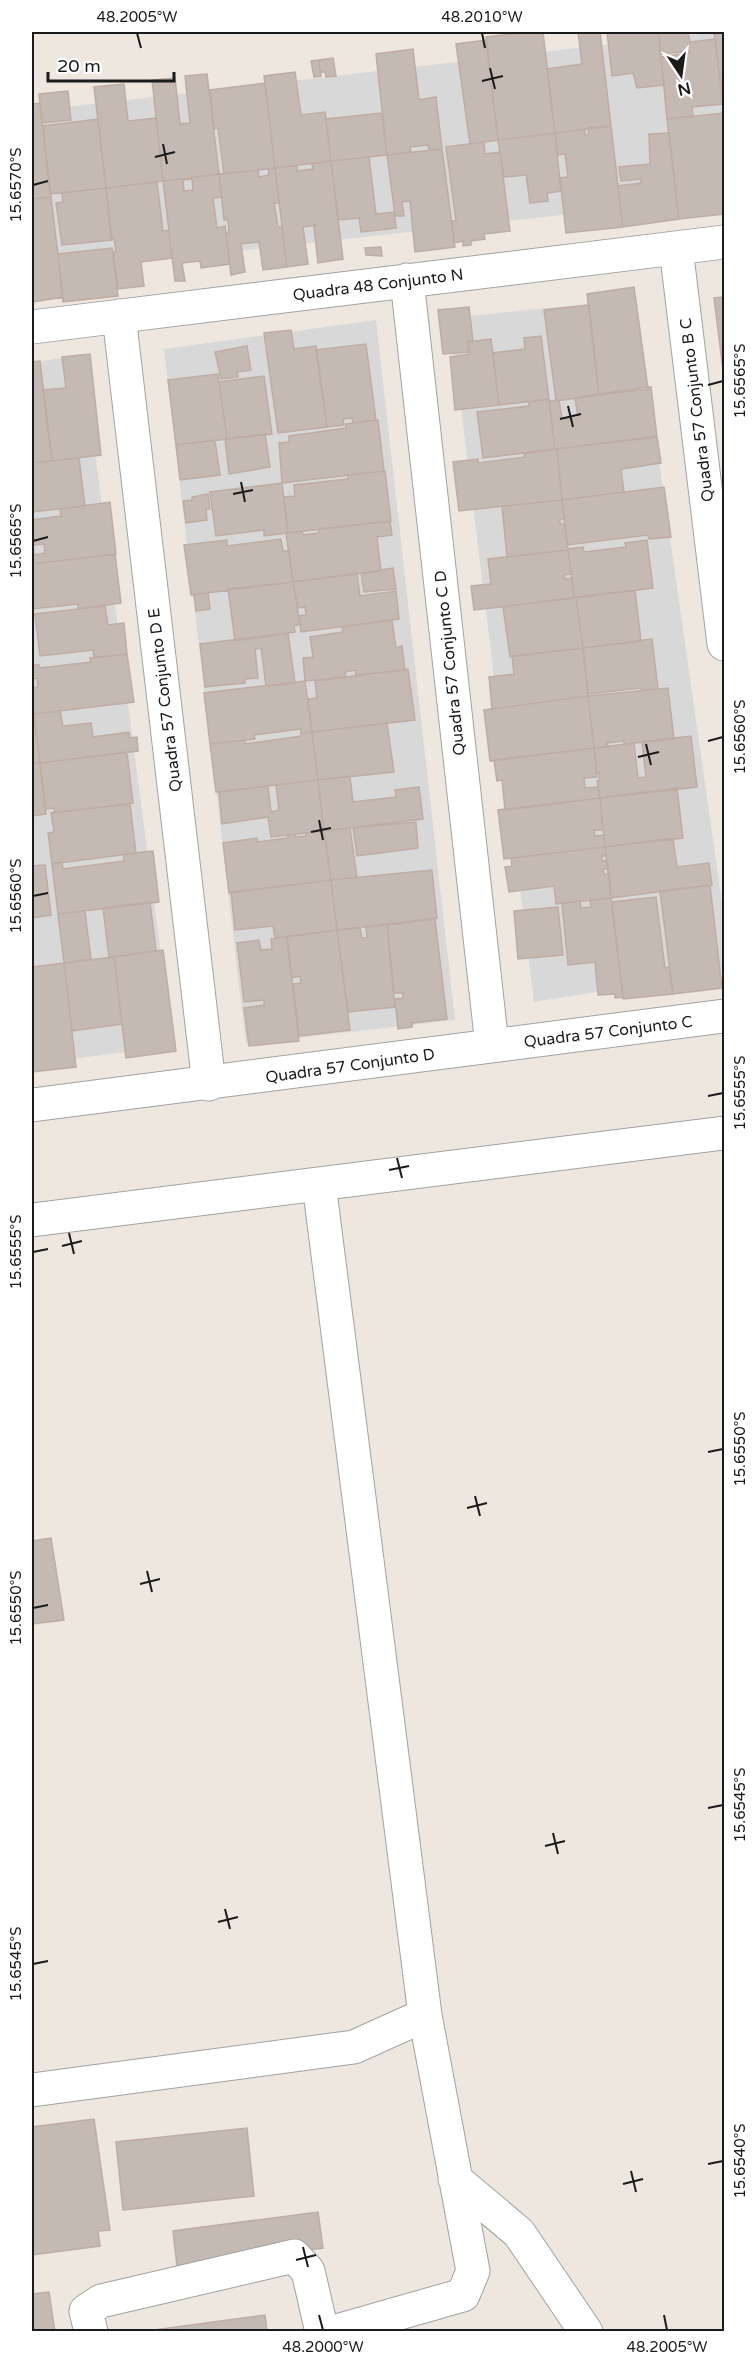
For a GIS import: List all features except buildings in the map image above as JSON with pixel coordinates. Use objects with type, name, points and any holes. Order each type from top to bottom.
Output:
[{"type":"street","name":"Quadra 48 Conjunto N","points":[[32,327],[724,242]]},
{"type":"street","name":"Quadra 57 Conjunto B C","points":[[676,248],[724,644]]},
{"type":"street","name":"Quadra 57 Conjunto C D","points":[[407,280],[492,1046]]},
{"type":"street","name":"Quadra 57 Conjunto D E","points":[[119,316],[209,1084]]},
{"type":"street","name":"Quadra 57 Conjunto C","points":[[492,1046],[724,1016]]},
{"type":"street","name":"Quadra 57 Conjunto D","points":[[32,1105],[492,1046]]},
{"type":"street","points":[[32,1221],[724,1133]]},
{"type":"street","points":[[320,1184],[425,2015],[473,2271],[463,2295],[333,2331]]},
{"type":"street","points":[[32,2090],[354,2047],[425,2015]]},
{"type":"street","points":[[455,2179],[519,2233],[586,2331]]},
{"type":"street","points":[[91,2331],[86,2311],[101,2301],[294,2256],[308,2271],[322,2331]]},
{"type":"shaded area","points":[[724,32],[724,197],[32,274],[32,111]]},
{"type":"shaded area","points":[[636,299],[724,917],[724,971],[534,1002],[450,318]]},
{"type":"shaded area","points":[[376,320],[455,1020],[246,1044],[164,349]]},
{"type":"shaded area","points":[[82,354],[173,1046],[32,1064],[32,363]]}]
